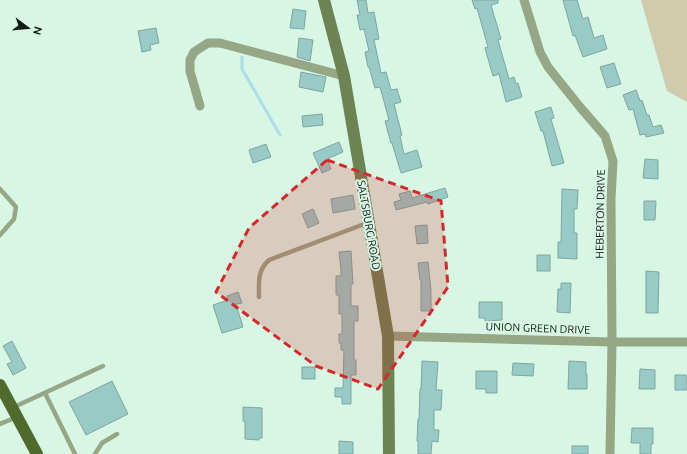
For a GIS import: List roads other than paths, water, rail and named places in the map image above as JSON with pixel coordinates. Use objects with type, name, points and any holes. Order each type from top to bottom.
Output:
[{"type":"main road","name":"SALTSBURG ROAD","points":[[324,0],[344,76],[388,336],[389,454]]},
{"type":"main road","points":[[0,385],[37,454]]},
{"type":"street","name":"HEBERTON DRIVE","points":[[524,0],[540,52],[548,67],[605,136],[613,162],[611,199],[612,342],[610,454]]},
{"type":"street","points":[[200,106],[190,71],[190,60],[194,52],[208,44],[220,43],[344,76]]},
{"type":"street","name":"UNION GREEN DRIVE","points":[[388,336],[612,342],[687,342]]},
{"type":"lane","points":[[0,189],[16,207],[14,218],[0,235]]},
{"type":"lane","points":[[259,297],[259,275],[264,264],[268,260],[369,222]]},
{"type":"lane","points":[[0,424],[45,393],[103,366]]},
{"type":"lane","points":[[45,393],[75,454]]},
{"type":"lane","points":[[95,454],[102,443],[117,434]]},
{"type":"waterway","points":[[242,57],[242,69],[280,135]]}]
